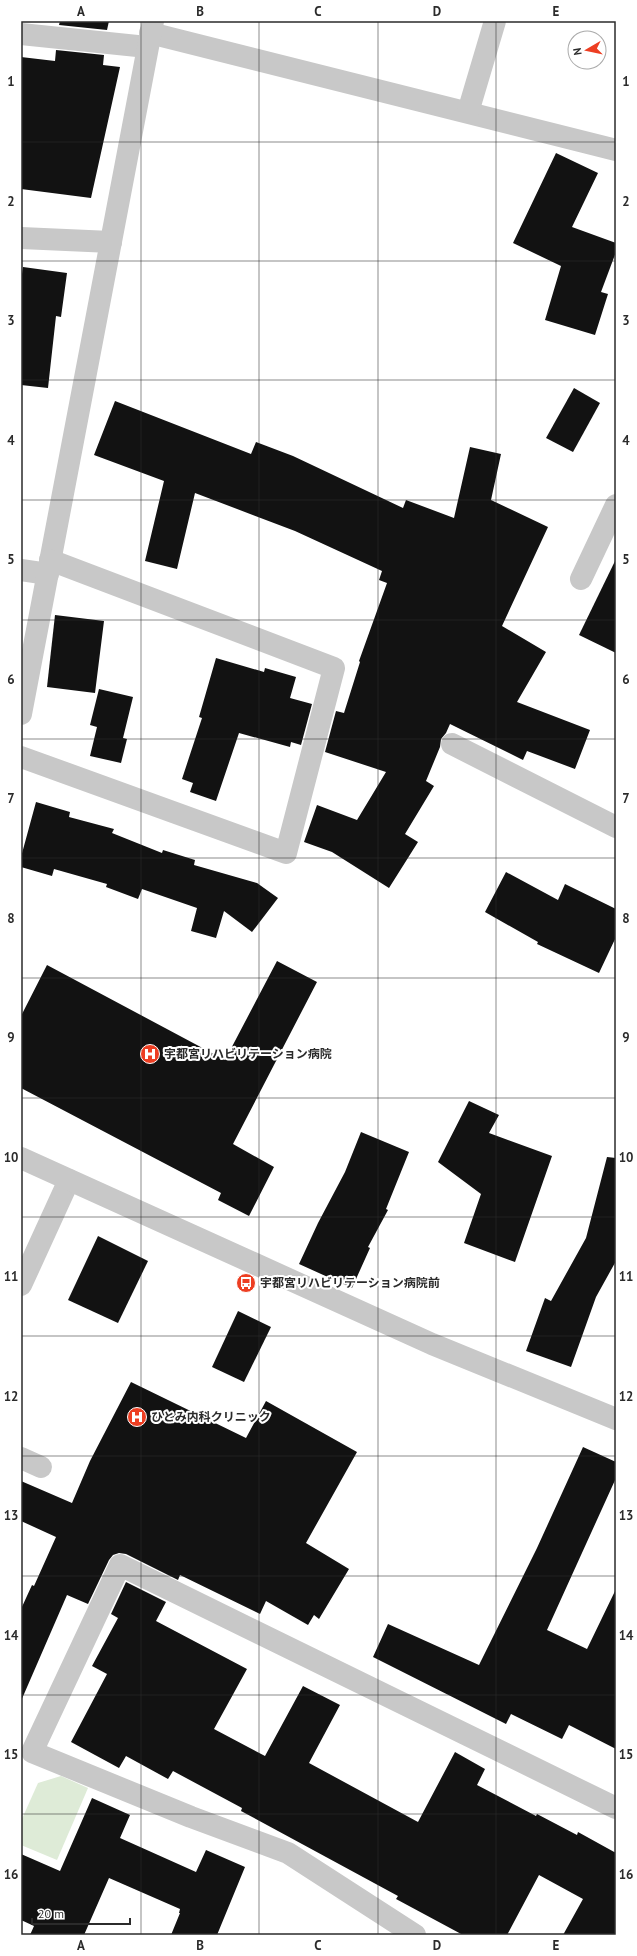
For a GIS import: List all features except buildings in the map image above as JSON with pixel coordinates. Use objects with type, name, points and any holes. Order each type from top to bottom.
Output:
[{"type":"street","points":[[468,112],[494,21]]},
{"type":"street","points":[[33,30],[150,33],[468,112],[614,146]]},
{"type":"street","points":[[21,714],[150,33]]},
{"type":"street","points":[[21,238],[111,242]]},
{"type":"street","points":[[581,579],[616,505]]},
{"type":"street","points":[[21,570],[49,567],[334,668],[286,853],[21,757]]},
{"type":"street","points":[[452,744],[616,827]]},
{"type":"street","points":[[21,1158],[432,1344],[616,1419]]},
{"type":"street","points":[[21,1285],[69,1180]]},
{"type":"street","points":[[21,1458],[40,1467]]},
{"type":"street","points":[[415,1935],[288,1853],[191,1817],[32,1752],[120,1565],[616,1808]]},
{"type":"green space","points":[[61,1776],[88,1788],[57,1860],[21,1845],[21,1821],[38,1783]]},
{"type":"place","name":"宇都宮リハビリテーション病院","points":[[150,1054]]},
{"type":"place","name":"宇都宮リハビリテーション病院前","points":[[246,1283]]},
{"type":"place","name":"ひとみ内科クリニック","points":[[137,1417]]}]
